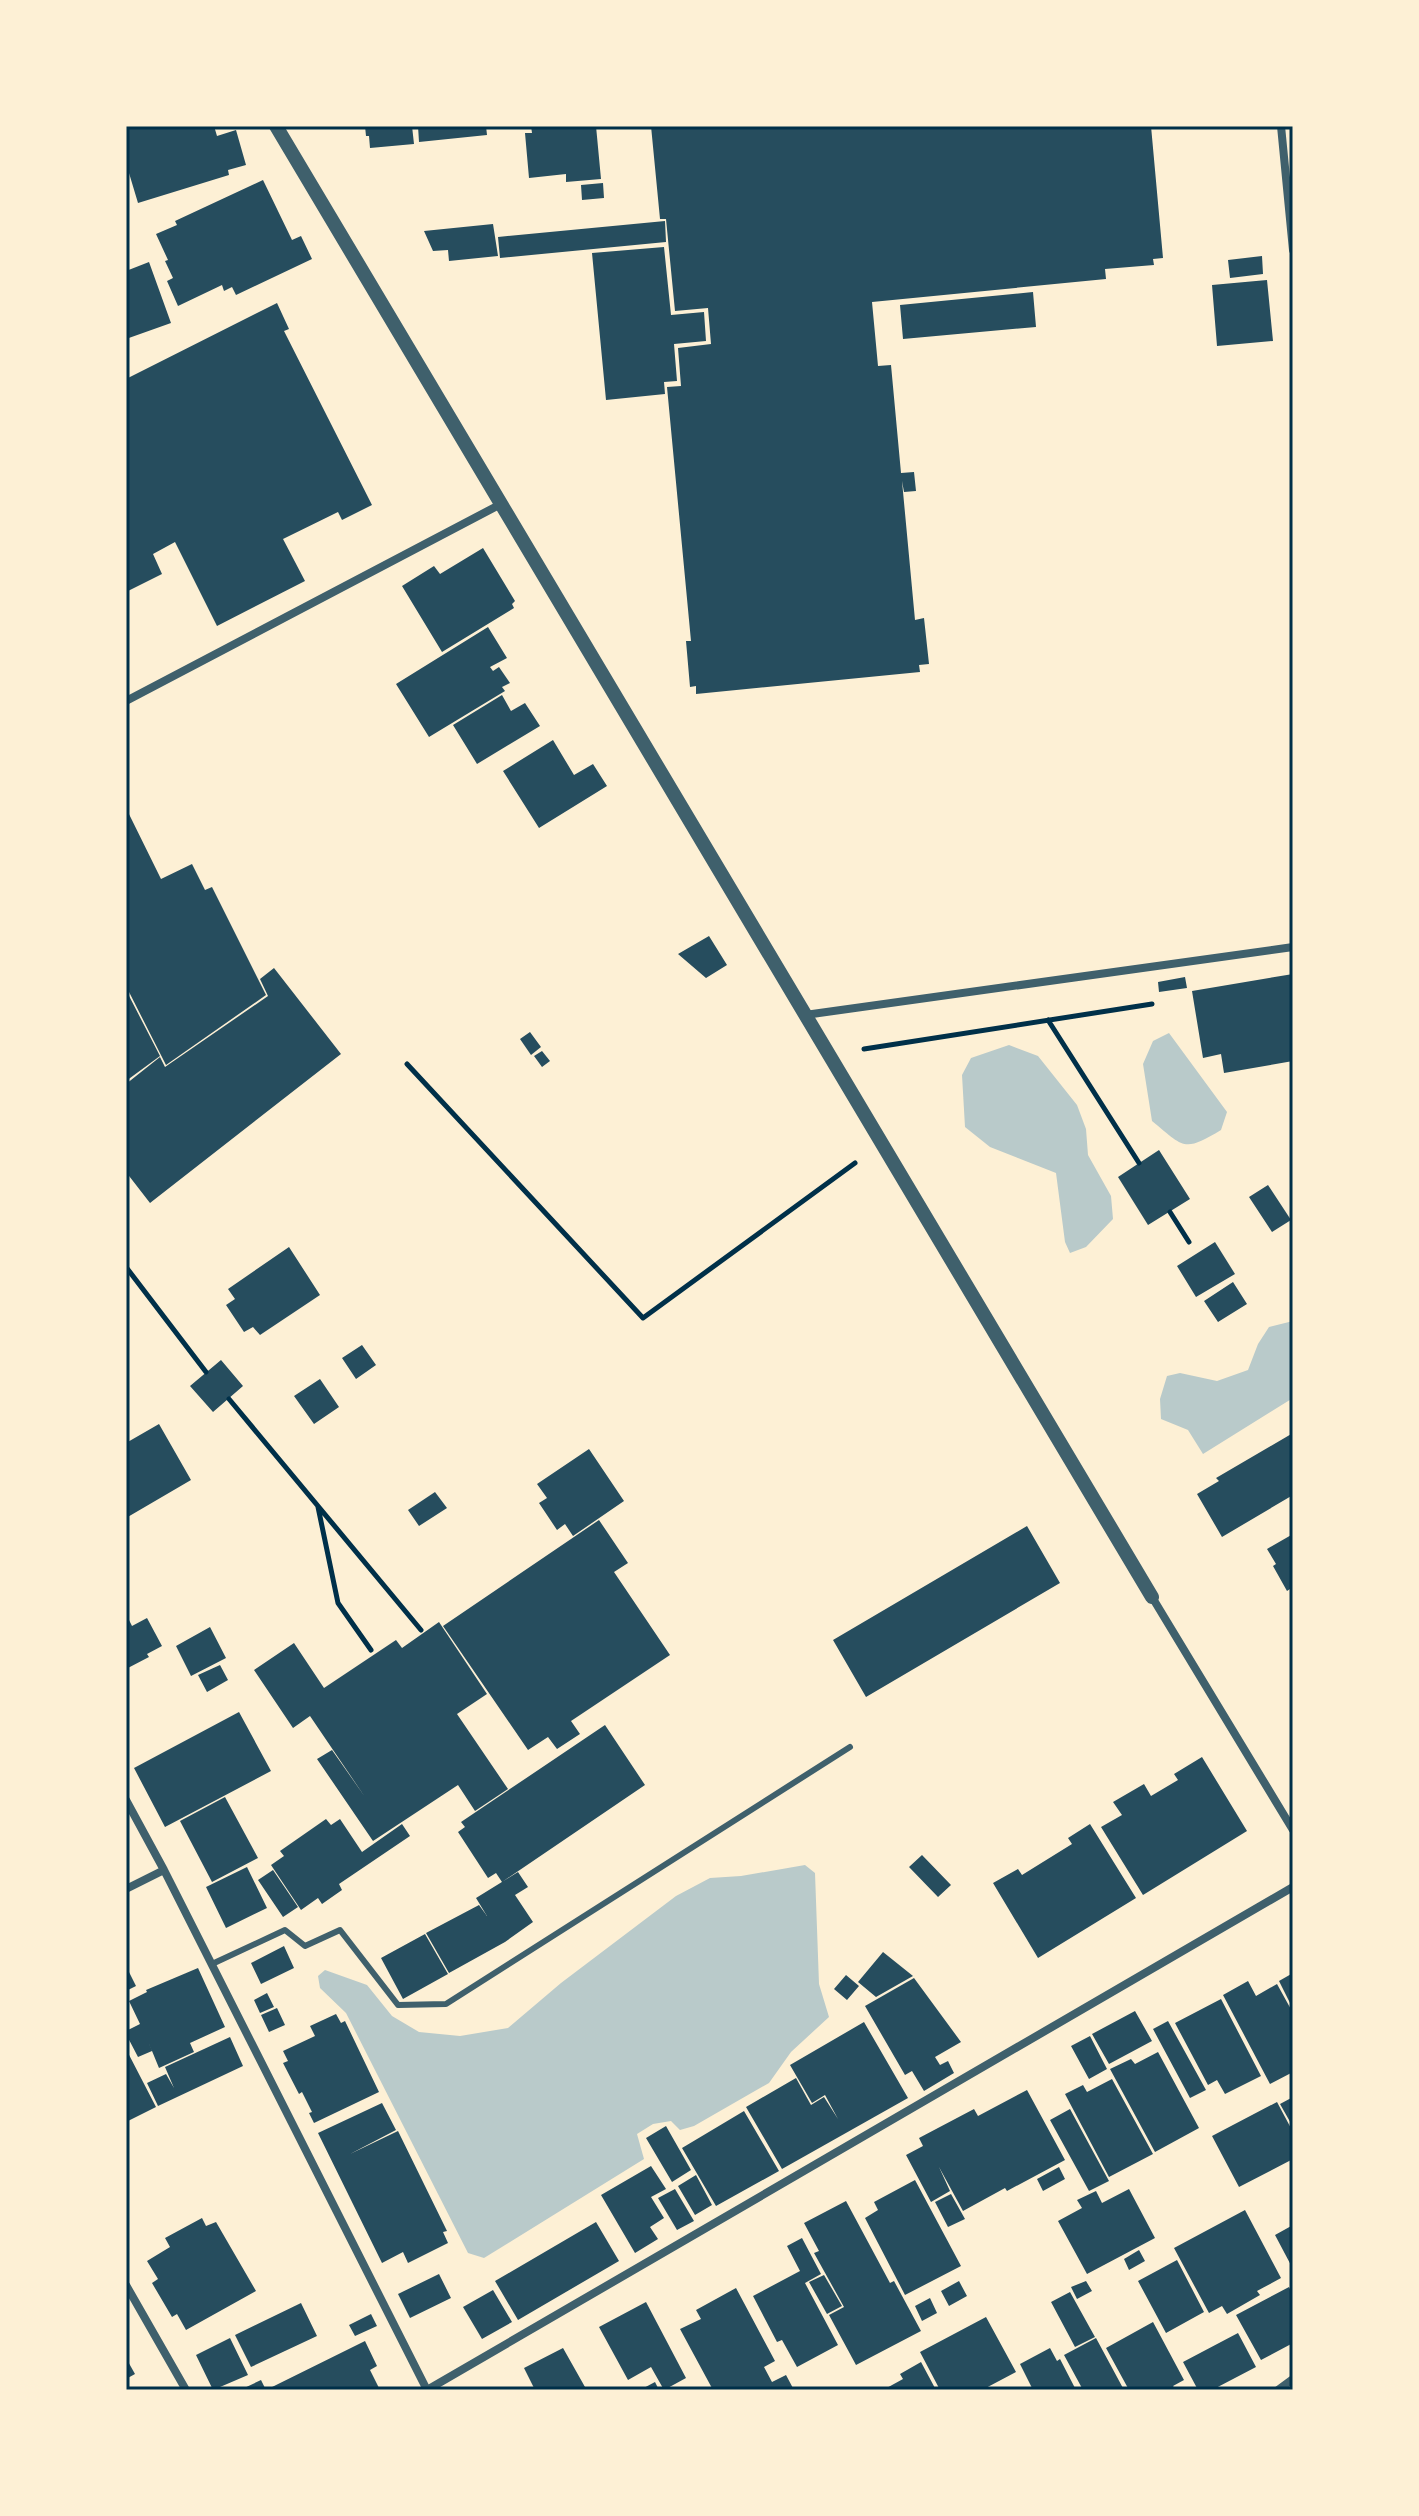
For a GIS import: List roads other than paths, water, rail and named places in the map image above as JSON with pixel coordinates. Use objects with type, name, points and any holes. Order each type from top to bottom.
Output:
[{"type":"street","points":[[276,126],[1293,1830]]},
{"type":"street","points":[[1281,126],[1289,156],[1293,250]]},
{"type":"street","points":[[126,701],[501,504]]},
{"type":"street","points":[[805,1015],[1293,947]]},
{"type":"street","points":[[126,1800],[427,2390],[1293,1887]]},
{"type":"street","points":[[126,1889],[164,1870]]},
{"type":"street","points":[[126,2285],[186,2390]]},
{"type":"street","points":[[1278,2390],[1293,2379]]},
{"type":"lane","points":[[212,1964],[285,1930],[305,1946],[340,1930],[398,2005],[446,2004],[850,1747]]}]
